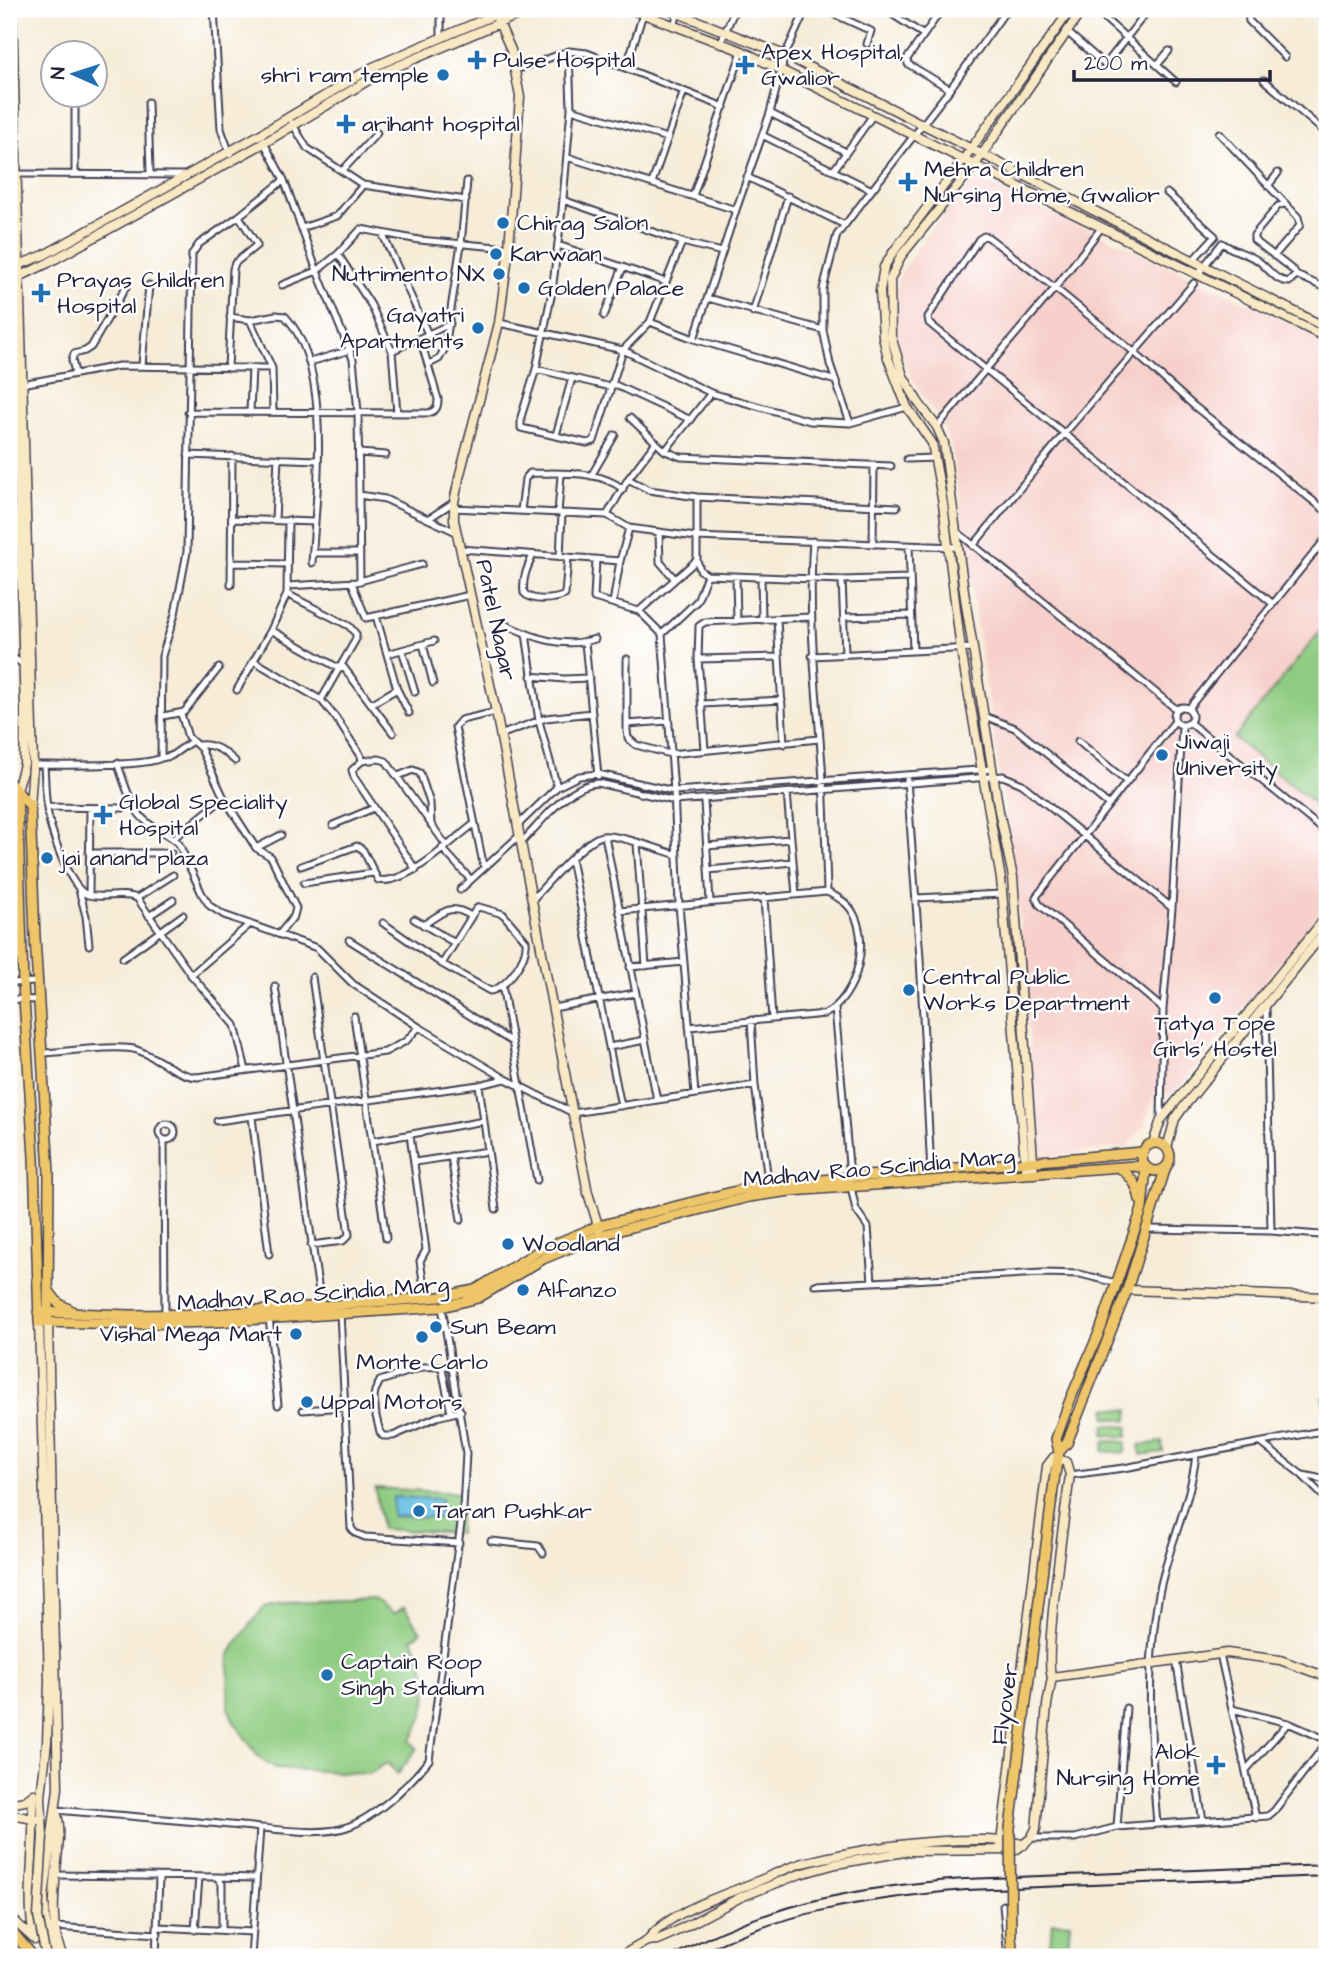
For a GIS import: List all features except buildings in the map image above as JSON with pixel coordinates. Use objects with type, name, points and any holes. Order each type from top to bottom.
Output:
[{"type":"main road","points":[[12,9],[12,177],[24,665],[24,764],[17,791],[18,864],[43,1317],[56,1638],[58,1788],[55,1810],[46,1833]]},
{"type":"main road","points":[[290,121],[377,75],[497,18],[508,9]]},
{"type":"main road","points":[[15,278],[48,263],[261,139],[373,67],[441,38],[532,9]]},
{"type":"main road","points":[[632,9],[742,51],[1102,227],[1196,278],[1327,338]]},
{"type":"main road","points":[[667,9],[678,11],[785,55],[1205,264],[1327,328]]},
{"type":"main road","points":[[1030,1169],[1013,877],[961,649],[936,458],[929,436],[907,407],[883,337],[884,267],[1071,9]]},
{"type":"main road","points":[[1030,1169],[984,716],[957,547],[946,456],[937,427],[912,392],[896,356],[884,292],[901,256],[974,166],[1083,9]]},
{"type":"main road","name":"Patel Nagar","points":[[497,18],[511,50],[520,97],[509,248],[499,323],[480,390],[454,505],[456,532],[496,712],[588,1193],[599,1231]]},
{"type":"main road","points":[[1017,82],[1026,90]]},
{"type":"main road","points":[[9,143],[12,177]]},
{"type":"main road","points":[[15,267],[44,255],[187,175],[232,156]]},
{"type":"main road","points":[[15,278],[22,384],[33,765],[31,837],[49,1173],[47,1286],[43,1317],[49,1681],[47,1742],[41,1782],[46,1833],[38,1916],[51,1957]]},
{"type":"main road","points":[[915,417],[924,410]]},
{"type":"main road","points":[[9,782],[30,806]]},
{"type":"main road","points":[[9,808],[17,823],[31,837]]},
{"type":"main road","points":[[9,890],[18,864]]},
{"type":"main road","points":[[1166,1167],[1157,1171],[1146,1168],[1142,1160],[1142,1152],[1153,1143],[1162,1118],[1327,916]]},
{"type":"main road","points":[[1167,1149],[1182,1109],[1327,929]]},
{"type":"main road","points":[[1162,1118],[1175,1122]]},
{"type":"main road","points":[[1000,1845],[1047,1466],[1050,1459],[1067,1443],[1127,1290],[1170,1158],[1164,1145],[1153,1143]]},
{"type":"main road","name":"Madhav Rao Scindia Marg","points":[[43,1317],[165,1319],[269,1315],[478,1298],[543,1259],[599,1231],[769,1189],[1030,1169],[1142,1152]]},
{"type":"main road","points":[[1119,1168],[1132,1178],[1138,1187],[1142,1209]]},
{"type":"main road","name":"Madhav Rao Scindia Marg","points":[[851,1182],[931,1172],[1146,1168]]},
{"type":"main road","name":"Flyover","points":[[1013,1957],[1010,1937],[1010,1828],[1058,1454],[1056,1439],[1101,1328],[1142,1209],[1146,1168]]},
{"type":"main road","points":[[47,1286],[58,1303],[76,1312]]},
{"type":"main road","points":[[1127,1290],[1327,1297]]},
{"type":"main road","name":"Madhav Rao Scindia Marg","points":[[269,1315],[321,1306],[340,1310],[426,1299],[441,1302]]},
{"type":"main road","name":"Madhav Rao Scindia Marg","points":[[43,1317],[76,1312],[165,1319]]},
{"type":"main road","points":[[619,1957],[647,1941],[653,1932],[690,1911],[799,1864],[860,1850],[924,1842],[1000,1845],[1016,1841],[1027,1842],[1038,1819],[1047,1705],[1052,1677],[1049,1670],[1051,1636],[1070,1475],[1066,1462],[1058,1454]]},
{"type":"main road","points":[[1052,1677],[1220,1654],[1280,1660],[1327,1677]]},
{"type":"main road","points":[[34,1938],[31,1907],[32,1798],[41,1782]]},
{"type":"main road","points":[[9,1804],[32,1798]]},
{"type":"main road","points":[[55,1810],[60,1828],[55,1927],[63,1957]]},
{"type":"main road","points":[[9,1814],[33,1818],[46,1833]]},
{"type":"main road","points":[[9,1916],[51,1957]]},
{"type":"main road","points":[[9,1928],[34,1957]]},
{"type":"main road","points":[[9,1935],[27,1957]]},
{"type":"street","points":[[214,9],[221,129],[232,156]]},
{"type":"street","points":[[441,9],[441,38]]},
{"type":"street","points":[[721,42],[735,9]]},
{"type":"street","points":[[694,340],[770,113],[785,55],[806,9]]},
{"type":"street","points":[[823,9],[871,31],[867,44]]},
{"type":"street","points":[[884,9],[925,35]]},
{"type":"street","points":[[943,9],[909,54],[908,64],[950,89]]},
{"type":"street","points":[[850,423],[823,330],[826,272],[837,234],[950,89],[1007,9]]},
{"type":"street","points":[[1094,9],[1176,82]]},
{"type":"street","points":[[1067,32],[1105,65],[1149,9]]},
{"type":"street","points":[[1247,9],[1249,21],[1285,57]]},
{"type":"street","points":[[674,26],[678,11]]},
{"type":"street","points":[[626,68],[643,14]]},
{"type":"street","points":[[569,51],[570,109],[558,245],[545,332],[521,428],[587,443],[594,441],[610,385],[624,350],[650,322],[682,242]]},
{"type":"street","points":[[516,70],[569,51],[587,53],[724,107]]},
{"type":"street","points":[[693,196],[742,51]]},
{"type":"street","points":[[1157,65],[1169,51]]},
{"type":"street","points":[[1264,80],[1327,134]]},
{"type":"street","points":[[652,183],[684,91]]},
{"type":"street","points":[[148,102],[150,173]]},
{"type":"street","points":[[75,108],[75,173]]},
{"type":"street","points":[[570,109],[667,138]]},
{"type":"street","points":[[770,113],[846,152]]},
{"type":"street","points":[[834,171],[873,115]]},
{"type":"street","points":[[290,121],[307,148],[363,185],[466,200]]},
{"type":"street","points":[[1219,132],[1298,217],[1300,225],[1274,256]]},
{"type":"street","points":[[342,171],[377,133]]},
{"type":"street","points":[[762,135],[872,190]]},
{"type":"street","points":[[261,139],[284,180],[317,271],[350,350],[356,376],[360,581]]},
{"type":"street","points":[[567,158],[736,210]]},
{"type":"street","points":[[12,177],[75,173],[187,175]]},
{"type":"street","points":[[1268,186],[1278,173]]},
{"type":"street","points":[[747,177],[845,225]]},
{"type":"street","points":[[161,758],[162,656],[175,614],[187,552],[192,254],[199,244],[284,180]]},
{"type":"street","points":[[429,364],[443,355],[450,324],[467,181]]},
{"type":"street","points":[[302,228],[337,216],[363,185]]},
{"type":"street","points":[[1167,193],[1232,251],[1257,260],[1281,281],[1289,282],[1296,275]]},
{"type":"street","points":[[753,312],[788,196]]},
{"type":"street","points":[[563,200],[682,242],[722,252]]},
{"type":"street","points":[[1284,204],[1278,206],[1254,235],[1255,240],[1296,275],[1321,286],[1327,279]]},
{"type":"street","points":[[228,368],[233,269],[235,263],[257,245],[239,216]]},
{"type":"street","points":[[937,427],[987,371],[1102,227]]},
{"type":"street","points":[[282,285],[317,271],[338,254],[361,229],[419,240],[509,248]]},
{"type":"street","points":[[382,233],[428,334]]},
{"type":"street","points":[[1194,259],[1215,236]]},
{"type":"street","points":[[1272,603],[987,371],[928,321],[928,317],[979,239],[988,237],[1055,288],[1135,353],[1194,406],[1327,512]]},
{"type":"street","points":[[973,545],[1135,353],[1222,243]]},
{"type":"street","points":[[558,245],[666,282]]},
{"type":"street","points":[[338,254],[371,305],[392,351],[397,413]]},
{"type":"street","points":[[604,316],[623,267]]},
{"type":"street","points":[[75,373],[72,360],[74,354],[91,347],[127,285]]},
{"type":"street","points":[[142,365],[149,285]]},
{"type":"street","points":[[708,298],[823,330]]},
{"type":"street","points":[[230,317],[250,320],[285,316],[310,362],[318,414],[312,563]]},
{"type":"street","points":[[250,320],[272,368],[274,412]]},
{"type":"street","points":[[650,322],[694,340],[836,381]]},
{"type":"street","points":[[499,323],[624,350],[711,393],[810,421],[850,423],[907,407]]},
{"type":"street","points":[[392,351],[450,324]]},
{"type":"street","points":[[188,412],[428,413],[438,407],[438,399],[420,338]]},
{"type":"street","points":[[310,362],[350,350]]},
{"type":"street","points":[[22,384],[108,366],[272,368]]},
{"type":"street","points":[[250,412],[252,368]]},
{"type":"street","points":[[536,369],[610,385],[691,420]]},
{"type":"street","points":[[556,435],[572,378]]},
{"type":"street","points":[[665,451],[711,393]]},
{"type":"street","points":[[630,418],[665,451],[681,457],[891,466]]},
{"type":"street","points":[[591,476],[615,435]]},
{"type":"street","points":[[607,515],[628,479],[656,442]]},
{"type":"street","points":[[359,453],[386,455]]},
{"type":"street","points":[[188,455],[317,460]]},
{"type":"street","points":[[231,585],[232,456]]},
{"type":"street","points":[[275,520],[278,458]]},
{"type":"street","points":[[907,459],[936,458]]},
{"type":"street","points":[[873,544],[874,465]]},
{"type":"street","points":[[521,511],[526,475],[530,473],[606,478],[623,489]]},
{"type":"street","points":[[560,557],[561,475]]},
{"type":"street","points":[[628,479],[649,490],[697,497],[897,508]]},
{"type":"street","points":[[359,495],[379,496],[456,532]]},
{"type":"street","points":[[697,497],[697,560],[700,570],[707,575],[842,580],[909,578]]},
{"type":"street","points":[[428,519],[454,505],[607,515],[629,528],[696,537],[957,547]]},
{"type":"street","points":[[232,519],[314,522]]},
{"type":"street","points":[[237,690],[271,630],[287,594],[288,520]]},
{"type":"street","points":[[613,603],[629,528]]},
{"type":"street","points":[[955,530],[1177,709]]},
{"type":"street","points":[[660,533],[660,562],[674,578]]},
{"type":"street","points":[[1188,709],[1327,537]]},
{"type":"street","points":[[813,541],[810,579],[812,656],[823,780],[827,892]]},
{"type":"street","points":[[909,546],[913,651]]},
{"type":"street","points":[[460,549],[620,561]]},
{"type":"street","points":[[313,553],[360,553]]},
{"type":"street","points":[[533,555],[524,575],[523,586],[524,593],[530,598],[555,599],[565,595],[568,557]]},
{"type":"street","points":[[596,559],[594,598],[639,611],[662,634],[679,904],[695,1094]]},
{"type":"street","points":[[639,611],[697,560]]},
{"type":"street","points":[[232,564],[287,564]]},
{"type":"street","points":[[288,586],[352,583],[422,564]]},
{"type":"street","points":[[662,634],[697,601],[707,575]]},
{"type":"street","points":[[736,577],[737,621]]},
{"type":"street","points":[[761,577],[762,620]]},
{"type":"street","points":[[842,580],[845,654]]},
{"type":"street","points":[[352,583],[364,617],[470,595]]},
{"type":"street","points":[[287,594],[353,629],[356,639],[321,700]]},
{"type":"street","points":[[844,617],[911,615]]},
{"type":"street","points":[[376,616],[397,689],[409,713]]},
{"type":"street","points":[[705,750],[697,630],[701,624],[811,617]]},
{"type":"street","points":[[777,619],[784,744]]},
{"type":"street","points":[[506,625],[526,634],[563,644],[594,639]]},
{"type":"street","points":[[271,630],[341,667],[393,733]]},
{"type":"street","points":[[526,634],[539,721],[558,787]]},
{"type":"street","points":[[387,654],[434,641]]},
{"type":"street","points":[[585,642],[598,783]]},
{"type":"street","points":[[423,644],[433,683]]},
{"type":"street","points":[[812,656],[973,648]]},
{"type":"street","points":[[402,650],[415,692]]},
{"type":"street","points":[[9,655],[24,665]]},
{"type":"street","points":[[698,659],[779,657]]},
{"type":"street","points":[[627,659],[627,724],[630,742],[670,754],[819,739]]},
{"type":"street","points":[[254,661],[321,700],[336,718],[362,761]]},
{"type":"street","points":[[163,716],[181,714],[192,705],[219,668]]},
{"type":"street","points":[[531,676],[589,678]]},
{"type":"street","points":[[371,704],[397,689]]},
{"type":"street","points":[[702,704],[782,700]]},
{"type":"street","points":[[1182,726],[1175,721],[1174,715],[1177,709],[1182,707],[1188,709],[1192,717],[1190,723]]},
{"type":"street","points":[[484,868],[455,727],[461,720],[496,712]]},
{"type":"street","points":[[500,735],[539,721],[592,713]]},
{"type":"street","points":[[181,714],[185,731],[195,743],[224,798],[256,848],[271,857],[296,908],[294,916],[280,933]]},
{"type":"street","points":[[984,716],[1015,728],[1028,737],[1109,805]]},
{"type":"street","points":[[627,724],[668,721]]},
{"type":"street","points":[[1163,1009],[1036,901],[1039,892],[1175,721]]},
{"type":"street","points":[[1182,726],[1190,723]]},
{"type":"street","points":[[1190,723],[1327,834]]},
{"type":"street","points":[[1162,1118],[1163,1009],[1172,908],[1182,726]]},
{"type":"street","points":[[1078,741],[1127,782]]},
{"type":"street","points":[[33,765],[154,761],[171,756],[195,743],[220,749],[235,761]]},
{"type":"street","points":[[416,870],[352,773],[354,767],[362,761],[383,759],[398,776],[444,846],[471,880]]},
{"type":"street","points":[[117,763],[136,811],[150,825],[174,838],[210,906],[232,920],[280,933],[317,948],[353,984],[419,1027],[506,1079],[573,1113],[755,1085]]},
{"type":"street","points":[[44,765],[47,807],[57,844],[78,887],[86,916],[89,945]]},
{"type":"street","points":[[398,776],[413,770],[420,773],[430,803],[431,825]]},
{"type":"street","points":[[518,825],[558,787],[579,776],[598,774],[674,792],[906,774],[988,774],[1003,776],[1022,784],[1172,908]]},
{"type":"street","points":[[906,774],[916,898],[931,1172]]},
{"type":"street","points":[[460,890],[521,839],[571,792],[587,783],[598,783],[674,801],[704,801],[907,784],[988,774]]},
{"type":"street","points":[[787,793],[796,895]]},
{"type":"street","points":[[174,838],[224,798]]},
{"type":"street","points":[[704,801],[710,902]]},
{"type":"street","points":[[47,807],[123,808]]},
{"type":"street","points":[[89,895],[90,808]]},
{"type":"street","points":[[333,825],[374,808]]},
{"type":"street","points":[[301,866],[357,846],[363,850],[378,880],[405,876],[474,824]]},
{"type":"street","points":[[256,848],[281,835]]},
{"type":"street","points":[[532,900],[571,859],[592,841],[605,836],[677,855]]},
{"type":"street","points":[[605,836],[657,1100]]},
{"type":"street","points":[[707,846],[790,839]]},
{"type":"street","points":[[637,843],[646,966]]},
{"type":"street","points":[[89,853],[171,853]]},
{"type":"street","points":[[571,859],[621,1106]]},
{"type":"street","points":[[708,870],[793,862]]},
{"type":"street","points":[[304,883],[373,873]]},
{"type":"street","points":[[78,887],[89,895],[137,898],[173,875]]},
{"type":"street","points":[[619,911],[827,892],[849,907],[859,936],[858,972],[835,1009],[825,1013],[689,1027]]},
{"type":"street","points":[[916,898],[1003,894]]},
{"type":"street","points":[[764,897],[772,1019]]},
{"type":"street","points":[[137,898],[191,975],[235,1025],[246,1070]]},
{"type":"street","points":[[149,916],[173,900]]},
{"type":"street","points":[[383,923],[442,964],[485,990],[494,991],[502,985],[522,963],[527,945],[523,935],[503,914],[484,906],[476,909],[442,964]]},
{"type":"street","points":[[423,925],[451,908],[460,909],[471,916]]},
{"type":"street","points":[[123,958],[183,915]]},
{"type":"street","points":[[414,919],[455,943]]},
{"type":"street","points":[[191,975],[250,924]]},
{"type":"street","points":[[349,940],[512,1042]]},
{"type":"street","points":[[527,945],[540,941]]},
{"type":"street","points":[[630,967],[684,962]]},
{"type":"street","points":[[312,977],[349,1235],[342,1241],[312,1245]]},
{"type":"street","points":[[9,983],[38,982]]},
{"type":"street","points":[[502,985],[537,1180]]},
{"type":"street","points":[[275,986],[321,1306]]},
{"type":"street","points":[[553,1008],[635,993]]},
{"type":"street","points":[[9,999],[39,1000]]},
{"type":"street","points":[[1266,1006],[1271,1231]]},
{"type":"street","points":[[835,1009],[851,1182],[856,1210],[868,1227],[872,1282]]},
{"type":"street","points":[[354,1016],[386,1238]]},
{"type":"street","points":[[751,1020],[755,1085],[769,1189]]},
{"type":"street","points":[[42,1053],[127,1048],[190,1076],[385,1052],[406,1041],[419,1027]]},
{"type":"street","points":[[609,1047],[645,1040]]},
{"type":"street","points":[[217,1121],[506,1079]]},
{"type":"street","points":[[479,1085],[496,1209]]},
{"type":"street","points":[[252,1117],[269,1254]]},
{"type":"street","points":[[373,1140],[484,1121]]},
{"type":"street","points":[[410,1135],[426,1250],[420,1261],[426,1299]]},
{"type":"street","points":[[164,1140],[165,1319]]},
{"type":"street","points":[[415,1162],[488,1151]]},
{"type":"street","points":[[451,1156],[461,1220]]},
{"type":"street","points":[[1146,1229],[1271,1231],[1327,1237]]},
{"type":"street","points":[[815,1285],[1043,1273],[1080,1274],[1116,1283]]},
{"type":"street","points":[[55,1810],[260,1828],[336,1831],[382,1807],[429,1760],[459,1543],[466,1452],[441,1302]]},
{"type":"street","points":[[340,1310],[351,1528],[365,1537],[459,1543]]},
{"type":"street","points":[[269,1315],[278,1405]]},
{"type":"street","points":[[453,1366],[423,1367],[384,1378],[375,1391],[376,1416],[383,1436],[393,1437],[437,1417],[461,1411]]},
{"type":"street","points":[[442,1367],[451,1413]]},
{"type":"street","points":[[1070,1475],[1261,1443],[1326,1429],[1322,1400]]},
{"type":"street","points":[[303,1410],[344,1407]]},
{"type":"street","points":[[1261,1443],[1302,1475],[1327,1500]]},
{"type":"street","points":[[1157,1825],[1153,1766],[1152,1663],[1159,1594],[1193,1482],[1196,1454]]},
{"type":"street","points":[[1302,1475],[1327,1480]]},
{"type":"street","points":[[491,1541],[538,1546],[543,1553]]},
{"type":"street","points":[[1220,1654],[1256,1818]]},
{"type":"street","points":[[1176,1660],[1203,1821]]},
{"type":"street","points":[[1116,1827],[1126,1708]]},
{"type":"street","points":[[1027,1842],[1075,1838],[1116,1827],[1268,1816],[1327,1741],[1288,1723],[1232,1709]]},
{"type":"street","points":[[1246,1770],[1288,1723]]},
{"type":"street","points":[[251,1957],[260,1828]]},
{"type":"street","points":[[56,1875],[256,1878]]},
{"type":"street","points":[[195,1930],[199,1877]]},
{"type":"street","points":[[217,1877],[222,1884],[222,1930]]},
{"type":"street","points":[[156,1957],[159,1878]]},
{"type":"street","points":[[1003,1905],[1008,1957]]},
{"type":"street","points":[[55,1927],[253,1932]]},
{"type":"shaded area","name":"Jiwaji University","points":[[976,179],[1120,243],[1327,341],[1327,903],[1174,1094],[1155,1091],[1144,1127],[1128,1146],[1039,1158],[1018,895],[951,445],[943,425],[913,380],[900,351],[897,316],[898,279],[915,251],[952,203]]},
{"type":"green space","points":[[1327,623],[1327,814],[1234,738]]},
{"type":"green space","points":[[1106,1408],[1129,1410],[1128,1420],[1106,1418]]},
{"type":"green space","points":[[1105,1425],[1128,1427],[1127,1437],[1104,1435]]},
{"type":"green space","points":[[1104,1441],[1126,1442],[1125,1453],[1103,1451]]},
{"type":"green space","points":[[1162,1442],[1163,1452],[1141,1455],[1139,1445]]},
{"type":"green space","name":"Taran Pushkar","points":[[375,1488],[460,1493],[459,1533],[382,1529]]},
{"type":"green space","name":"Captain Roop Singh Stadium","points":[[375,1600],[394,1614],[404,1607],[421,1632],[412,1639],[426,1677],[426,1703],[418,1728],[410,1741],[417,1748],[398,1774],[387,1763],[369,1774],[276,1768],[259,1758],[233,1720],[228,1706],[229,1656],[236,1644],[264,1607],[284,1603]]},
{"type":"green space","points":[[1052,1922],[1070,1923],[1067,1957],[1049,1957]]},
{"type":"water","points":[[393,1497],[441,1499],[440,1518],[392,1516]]},
{"type":"railway","points":[[670,1957],[741,1923],[777,1911],[813,1901],[888,1887],[965,1879],[1327,1865]]},
{"type":"railway","points":[[693,1957],[725,1942],[792,1918],[895,1898],[966,1890],[1327,1876]]},
{"type":"place","name":"Pulse Hospital","points":[[477,60]]},
{"type":"place","name":"Apex Hospital, Gwalior","points":[[745,65]]},
{"type":"place","name":"shri ram temple","points":[[443,75]]},
{"type":"place","name":"arihant hospital","points":[[346,124]]},
{"type":"place","name":"Mehra Children Nursing Home, Gwalior","points":[[908,182]]},
{"type":"place","name":"Chirag Salon","points":[[503,223]]},
{"type":"place","name":"Karwaan","points":[[496,254]]},
{"type":"place","name":"Nutrimento NX","points":[[499,274]]},
{"type":"place","name":"Golden Palace","points":[[524,288]]},
{"type":"place","name":"Prayas Children Hospital","points":[[41,293]]},
{"type":"place","name":"Gayatri Apartments","points":[[478,328]]},
{"type":"place","name":"Jiwaji University","points":[[1162,755]]},
{"type":"place","name":"Global Speciality Hospital","points":[[103,815]]},
{"type":"place","name":"jai anand plaza","points":[[47,858]]},
{"type":"place","name":"Central Public Works Department","points":[[909,990]]},
{"type":"place","name":"Tatya Tope Girls' Hostel","points":[[1215,998]]},
{"type":"place","name":"Woodland","points":[[508,1244]]},
{"type":"place","name":"Alfanzo","points":[[523,1290]]},
{"type":"place","name":"Sun Beam","points":[[436,1327]]},
{"type":"place","name":"Vishal Mega Mart","points":[[296,1334]]},
{"type":"place","name":"Monte Carlo","points":[[422,1337]]},
{"type":"place","name":"Uppal Motors","points":[[307,1402]]},
{"type":"place","name":"Taran Pushkar","points":[[419,1511]]},
{"type":"place","name":"Captain Roop Singh Stadium","points":[[327,1675]]},
{"type":"place","name":"Alok Nursing Home","points":[[1216,1765]]}]
